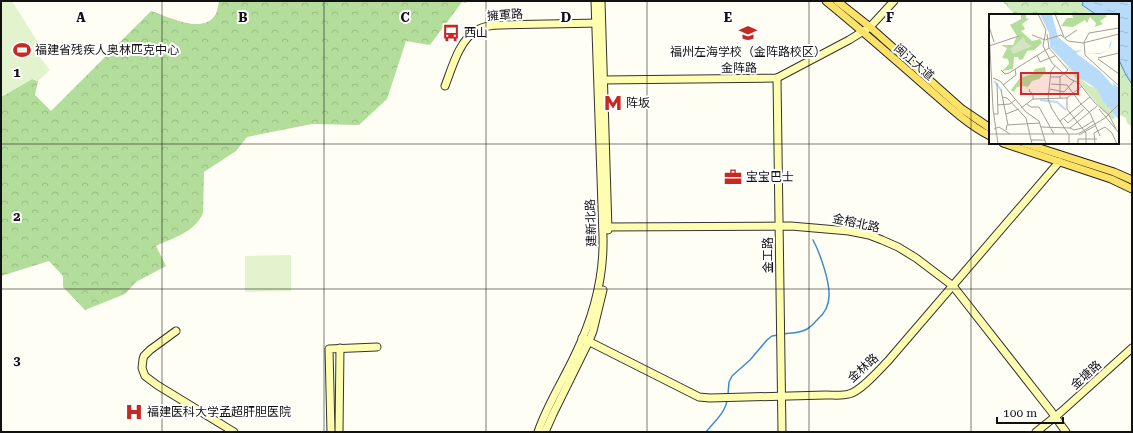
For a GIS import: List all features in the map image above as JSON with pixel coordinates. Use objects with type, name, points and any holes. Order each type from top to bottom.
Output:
[{"type":"main road","name":"闽江大道","points":[[826,1],[867,30],[962,108],[989,127]]},
{"type":"main road","name":"闽江大道","points":[[837,1],[948,106],[989,135]]},
{"type":"main road","points":[[1006,144],[1111,179],[1132,189]]},
{"type":"main road","points":[[1027,144],[1114,172],[1132,180]]},
{"type":"street","name":"建新北路","points":[[595,1],[602,80],[605,227]]},
{"type":"street","name":"建新北路","points":[[538,432],[545,412],[575,355],[593,331],[603,292],[607,264],[598,23],[600,1]]},
{"type":"street","points":[[867,30],[894,1]]},
{"type":"street","name":"擁軍路","points":[[445,86],[463,43],[478,29],[486,26],[501,25],[598,23]]},
{"type":"street","name":"金阵路","points":[[602,80],[777,78],[867,30]]},
{"type":"street","name":"金工路","points":[[777,78],[782,432]]},
{"type":"street","name":"金林路","points":[[586,340],[695,396],[719,398],[844,395],[854,392],[888,361],[1059,162]]},
{"type":"street","name":"金榕北路","points":[[605,227],[805,226],[858,232],[898,247],[923,263],[953,286],[1056,416],[1066,432]]},
{"type":"street","points":[[176,332],[144,356],[142,368],[145,376],[157,385],[234,432]]},
{"type":"street","name":"建新北路","points":[[546,432],[586,340]]},
{"type":"street","points":[[331,432],[329,349],[377,346]]},
{"type":"street","points":[[339,432],[340,348]]},
{"type":"street","name":"金塘路","points":[[1036,432],[1132,348]]},
{"type":"green space","name":"福建省残疾人奥林匹克中心","points":[[1,1],[12,1],[44,52],[39,56],[50,70],[38,81],[32,79],[1,97]]},
{"type":"green space","points":[[219,1],[467,1],[466,3],[462,2],[430,45],[406,41],[387,99],[359,125],[312,124],[247,137],[236,151],[204,172],[203,213],[199,220],[183,234],[156,246],[166,266],[136,282],[125,294],[85,310],[63,287],[63,276],[49,261],[1,276],[1,97],[32,79],[38,81],[35,95],[51,111],[151,11],[182,22],[199,24],[207,22],[213,18]]},
{"type":"green space","points":[[1002,1],[1082,1],[1082,6],[1095,14],[1014,14]]},
{"type":"green space","points":[[1119,60],[1132,84],[1132,127],[1127,123],[1126,118],[1119,114]]},
{"type":"green space","points":[[291,255],[291,291],[245,292],[245,256]]},
{"type":"water","points":[[1082,1],[1132,1],[1132,84],[1119,60],[1119,14],[1096,14],[1082,5]]},
{"type":"waterway","points":[[784,334],[805,330],[811,326],[826,310],[829,290],[819,252],[813,240]]},
{"type":"waterway","points":[[728,394],[729,382],[732,376],[750,360],[767,340],[772,336],[778,335]]},
{"type":"waterway","points":[[706,432],[722,413],[727,400]]},
{"type":"place","name":"西山","points":[[451,33]]},
{"type":"place","name":"福州左海学校（金阵路校区）","points":[[748,33]]},
{"type":"place","name":"福建省残疾人奥林匹克中心","points":[[22,50]]},
{"type":"place","name":"阵坂","points":[[613,103]]},
{"type":"place","name":"宝宝巴士","points":[[733,177]]},
{"type":"place","name":"福建医科大学孟超肝胆医院","points":[[134,412]]}]
